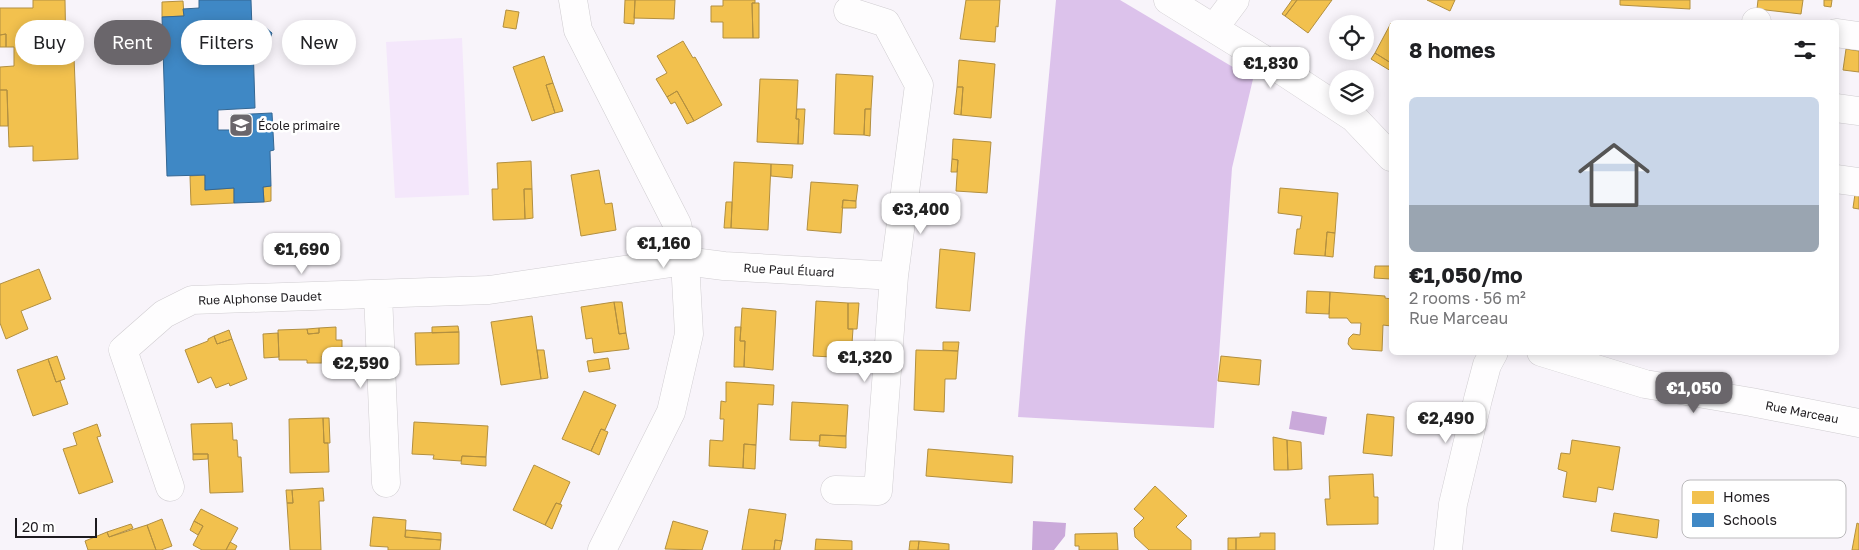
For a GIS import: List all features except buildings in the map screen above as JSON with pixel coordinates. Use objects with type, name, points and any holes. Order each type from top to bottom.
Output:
[{"type":"street","points":[[573,0],[578,30],[677,224],[685,261],[689,334],[671,412],[602,550]]},
{"type":"street","points":[[1168,0],[1354,118],[1389,155]]},
{"type":"street","points":[[1214,28],[1235,0]]},
{"type":"street","points":[[835,490],[878,491],[894,276],[919,84],[886,23],[848,12]]},
{"type":"street","points":[[1839,33],[1859,36]]},
{"type":"street","points":[[1839,108],[1859,111]]},
{"type":"street","points":[[1839,179],[1859,182]]},
{"type":"street","name":"Rue Paul Éluard","points":[[685,261],[724,266],[894,276]]},
{"type":"street","name":"Rue Alphonse Daudet","points":[[170,488],[123,350],[164,314],[192,300],[489,290],[685,261]]},
{"type":"street","points":[[378,294],[386,483]]},
{"type":"street","points":[[1448,550],[1453,504],[1480,390],[1493,355]]},
{"type":"street","name":"Rue Marceau","points":[[1551,355],[1645,384],[1751,402],[1859,424]]},
{"type":"shaded area","points":[[1056,0],[1120,0],[1253,79],[1232,168],[1214,428],[1018,417]]},
{"type":"shaded area","points":[[462,38],[469,195],[395,198],[386,42]]},
{"type":"shaded area","points":[[1292,411],[1327,417],[1324,435],[1289,429]]},
{"type":"shaded area","points":[[1033,521],[1066,523],[1065,536],[1054,550],[1032,550]]},
{"type":"place","name":"École primaire","points":[[241,125]]}]
